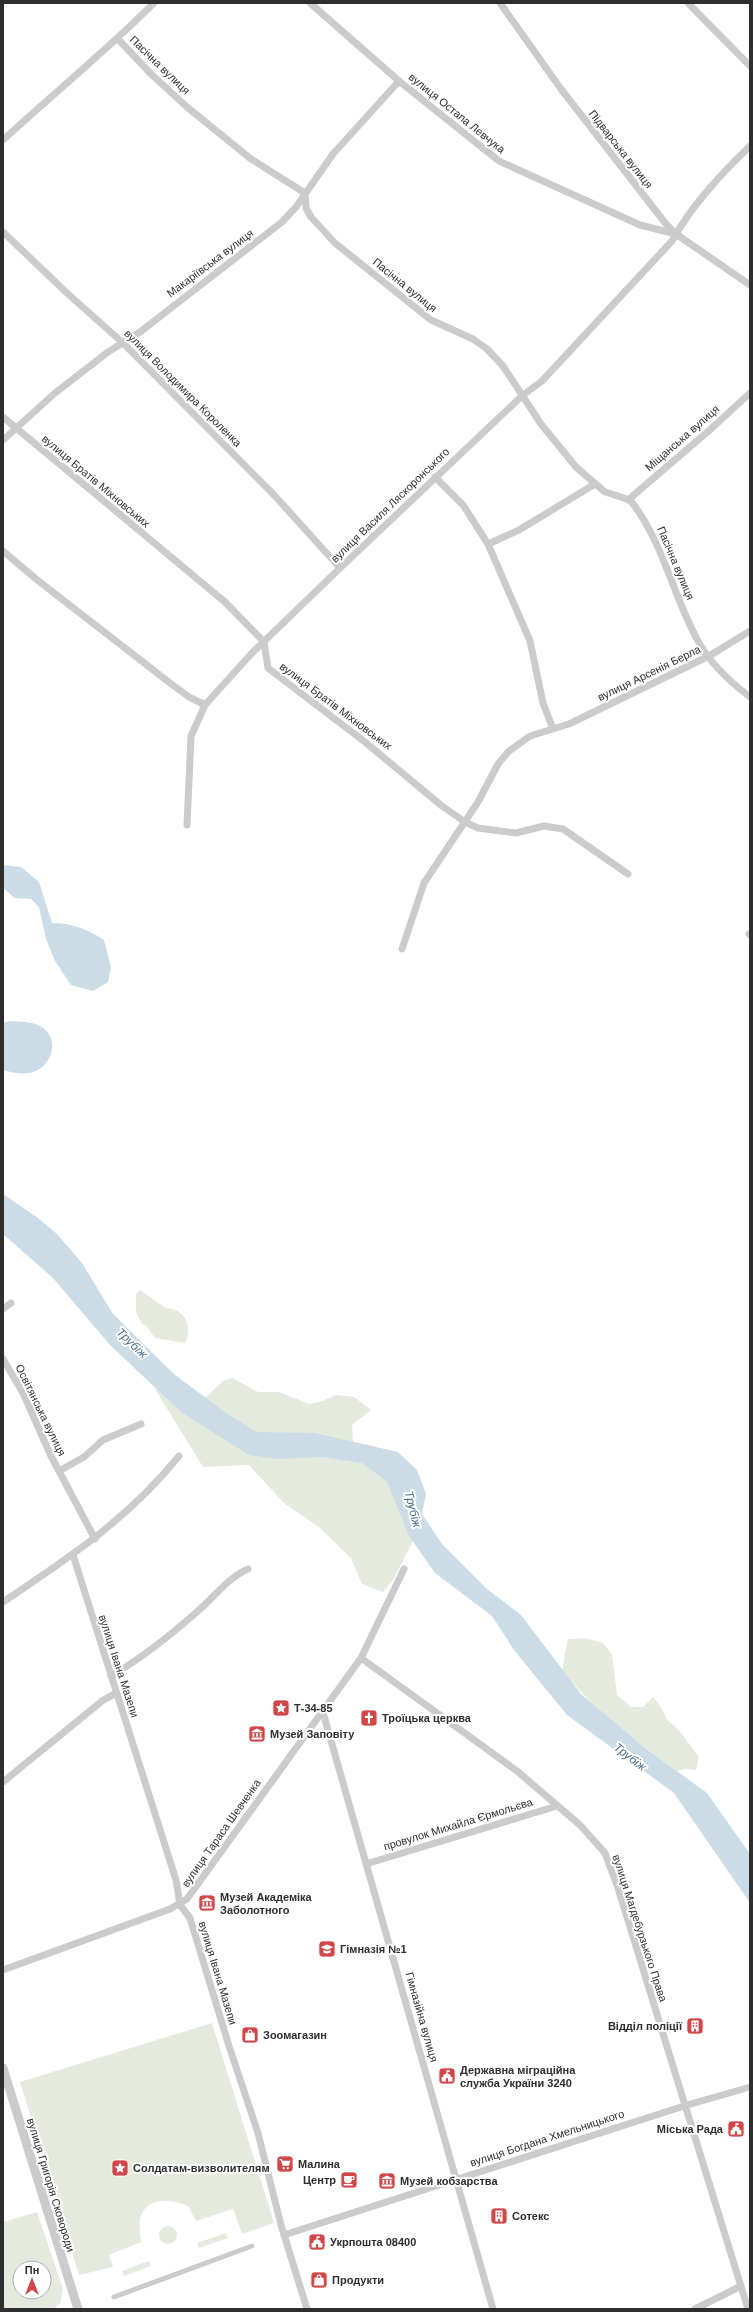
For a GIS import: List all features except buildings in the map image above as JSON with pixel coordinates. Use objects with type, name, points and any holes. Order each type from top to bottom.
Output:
[{"type":"street","points":[[3,140],[87,63],[118,39],[154,3]]},
{"type":"street","name":"вулиця Остапа Левчука","points":[[310,3],[399,81],[499,161],[640,225],[676,234]]},
{"type":"street","name":"Підварська вулиця","points":[[500,3],[569,100],[658,215],[676,234],[750,285]]},
{"type":"street","points":[[688,3],[750,66]]},
{"type":"street","name":"Пасічна вулиця","points":[[118,39],[152,75],[234,145],[251,159],[305,193],[306,208],[311,217],[335,243],[431,320],[481,344],[503,366],[553,441],[576,467],[594,484],[611,495],[628,500],[639,512],[657,542],[696,638],[728,680],[750,697]]},
{"type":"street","name":"Макаріївська вулиця","points":[[3,440],[56,393],[140,332],[282,222],[296,207],[333,154],[399,81]]},
{"type":"street","name":"вулиця Василя Ляскоронського","points":[[187,825],[191,736],[205,705],[264,642],[340,568],[523,395],[542,381],[672,241],[680,224],[719,176],[750,146]]},
{"type":"street","name":"вулиця Володимира Короленка","points":[[3,232],[68,294],[123,343],[275,496],[340,568]]},
{"type":"street","name":"Міщанська вулиця","points":[[628,500],[712,428],[750,392]]},
{"type":"street","name":"вулиця Братів Міхновських","points":[[3,417],[15,429],[225,602],[264,642],[268,668],[365,742],[442,806],[465,822],[478,828],[516,833],[544,826],[563,829],[628,874]]},
{"type":"street","points":[[435,477],[463,505],[488,544],[530,641],[543,703],[553,728]]},
{"type":"street","points":[[488,544],[519,530],[594,484]]},
{"type":"street","points":[[3,551],[36,579],[164,678],[189,697],[205,705]]},
{"type":"street","name":"вулиця Арсенія Берла","points":[[402,949],[424,883],[482,797],[496,768],[509,751],[530,736],[569,724],[709,656],[750,631]]},
{"type":"street","points":[[3,1309],[11,1303]]},
{"type":"street","name":"Освітянська вулиця","points":[[3,1359],[23,1393],[59,1471],[95,1539]]},
{"type":"street","name":"Освітянська вулиця","points":[[59,1471],[84,1457],[103,1440],[141,1424]]},
{"type":"street","points":[[3,1602],[73,1556],[95,1539],[142,1498],[179,1456]]},
{"type":"street","name":"вулиця Івана Мазепи","points":[[73,1556],[176,1880],[180,1904],[190,1918],[229,2046],[258,2133],[284,2235],[307,2309]]},
{"type":"street","points":[[111,1676],[179,1626],[236,1576],[248,1569]]},
{"type":"street","name":"вулиця Тараса Шевченка","points":[[3,1970],[180,1904],[198,1886],[322,1709],[361,1658],[404,1569]]},
{"type":"street","name":"вулиця Магдебурзького Права","points":[[361,1658],[513,1768],[558,1806],[598,1843],[607,1859],[748,2309]]},
{"type":"street","points":[[3,1782],[102,1701],[116,1693]]},
{"type":"street","name":"Гімназійна вулиця","points":[[322,1709],[493,2309]]},
{"type":"street","name":"провулок Михайла Єрмольєва","points":[[366,1864],[558,1806]]},
{"type":"street","name":"вулиця Григорія Сковороди","points":[[3,2068],[78,2309]]},
{"type":"street","name":"вулиця Богдана Хмельницького","points":[[284,2235],[684,2106],[750,2087]]},
{"type":"street","points":[[114,2297],[252,2246]]},
{"type":"street","points":[[695,2309],[741,2286]]},
{"type":"shaded area","points":[[140,1290],[166,1308],[175,1310],[184,1317],[188,1326],[188,1335],[185,1343],[155,1338],[146,1325],[142,1324],[136,1312],[136,1294]]},
{"type":"shaded area","points":[[232,1378],[258,1392],[279,1392],[309,1404],[323,1401],[336,1395],[354,1397],[371,1410],[352,1425],[353,1442],[363,1463],[387,1482],[413,1541],[393,1580],[383,1592],[362,1584],[351,1558],[319,1527],[284,1503],[249,1465],[203,1467],[155,1389],[206,1397],[223,1381]]},
{"type":"shaded area","points":[[584,1638],[603,1643],[612,1655],[617,1695],[631,1707],[643,1707],[653,1697],[668,1721],[678,1729],[699,1757],[696,1770],[685,1769],[677,1771],[616,1724],[574,1685],[562,1670],[568,1639]]},
{"type":"shaded area","points":[[212,2023],[274,2223],[242,2234],[233,2209],[196,2221],[188,2206],[174,2202],[160,2201],[147,2206],[143,2212],[140,2220],[141,2242],[109,2255],[113,2267],[79,2275],[20,2082]]},
{"type":"shaded area","points":[[37,2212],[63,2289],[60,2304],[53,2309],[3,2309],[3,2222]]},
{"type":"shaded area","points":[[168,2226],[174,2229],[177,2235],[174,2241],[168,2244],[162,2241],[159,2235],[162,2229]]},
{"type":"shaded area","points":[[226,2233],[228,2238],[199,2248],[197,2243]]},
{"type":"shaded area","points":[[149,2261],[151,2266],[124,2276],[122,2271]]},
{"type":"water","points":[[3,865],[21,867],[39,882],[52,923],[79,927],[104,940],[111,967],[108,982],[93,991],[71,985],[55,961],[46,939],[39,907],[31,899],[14,898],[3,887]]},
{"type":"water","points":[[10,1021],[36,1024],[48,1033],[51,1039],[52,1052],[49,1059],[40,1069],[26,1073],[14,1073],[3,1070],[3,1023]]},
{"type":"water","name":"Трубіж","points":[[3,1194],[38,1218],[57,1234],[82,1263],[113,1314],[175,1375],[229,1415],[257,1432],[315,1433],[398,1452],[417,1470],[426,1494],[422,1514],[442,1544],[487,1589],[521,1615],[581,1694],[644,1747],[707,1793],[750,1854],[750,1903],[674,1793],[567,1715],[514,1650],[492,1616],[435,1573],[409,1536],[387,1482],[362,1463],[322,1457],[279,1459],[249,1455],[181,1412],[110,1345],[53,1278],[3,1234]]},
{"type":"place","name":"Т-34-85","points":[[281,1708]]},
{"type":"place","name":"Троїцька церква","points":[[369,1718]]},
{"type":"place","name":"Музей Заповіту","points":[[257,1734]]},
{"type":"place","name":"Музей Академіка Заболотного","points":[[207,1903]]},
{"type":"place","name":"Гімназія №1","points":[[327,1949]]},
{"type":"place","name":"Відділ поліції","points":[[695,2026]]},
{"type":"place","name":"Зоомагазин","points":[[250,2035]]},
{"type":"place","name":"Державна міграційна служба України 3240","points":[[447,2076]]},
{"type":"place","name":"Міська Рада","points":[[736,2129]]},
{"type":"place","name":"Малина","points":[[285,2164]]},
{"type":"place","name":"Солдатам-визволителям","points":[[120,2168]]},
{"type":"place","name":"Центр","points":[[349,2180]]},
{"type":"place","name":"Музей кобзарства","points":[[387,2181]]},
{"type":"place","name":"Сотекс","points":[[499,2216]]},
{"type":"place","name":"Укрпошта 08400","points":[[317,2242]]},
{"type":"place","name":"Продукти","points":[[319,2280]]}]
